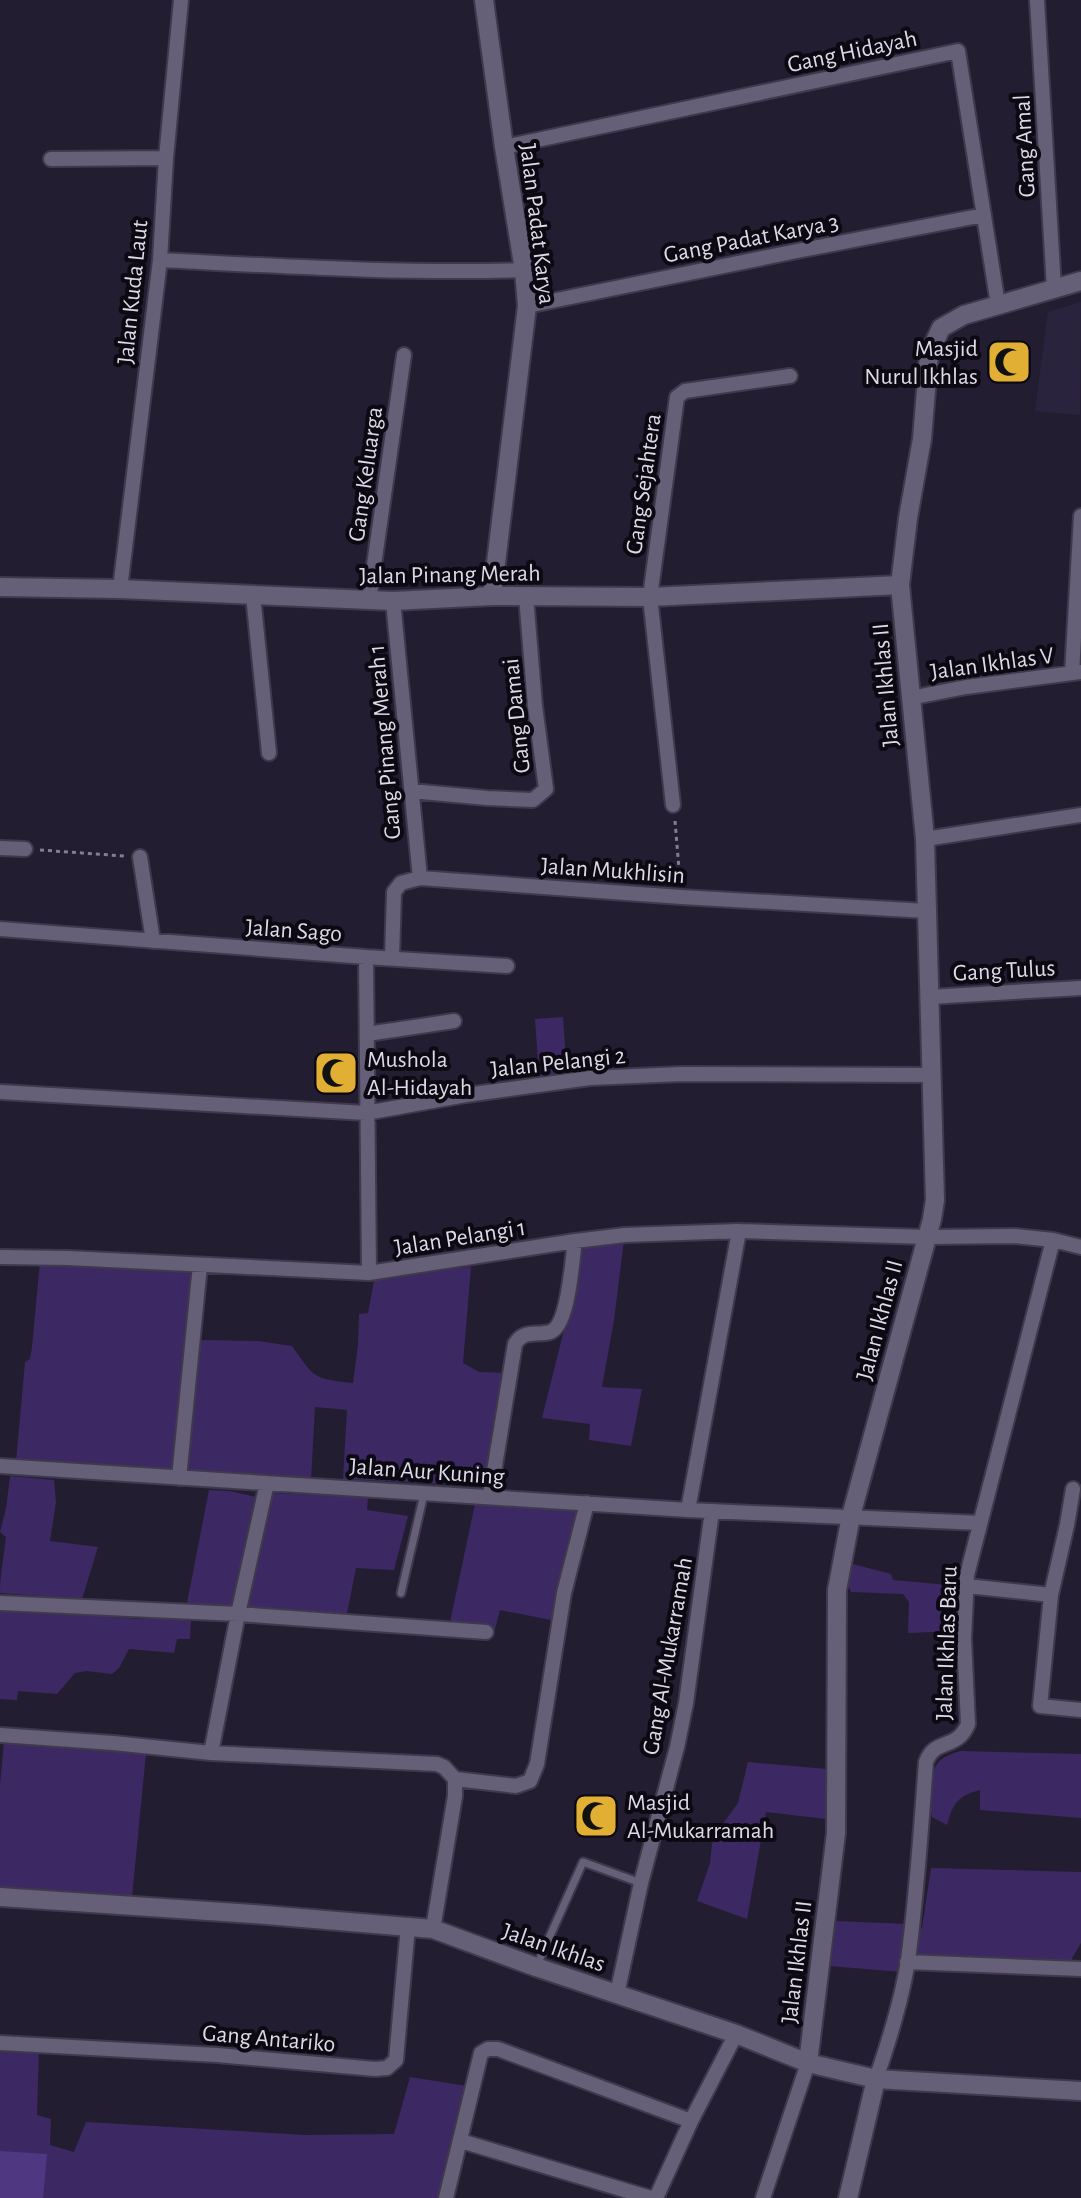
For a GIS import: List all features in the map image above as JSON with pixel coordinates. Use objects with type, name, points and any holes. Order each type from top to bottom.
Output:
[{"type":"street","name":"Jalan Kuda Laut","points":[[120,589],[160,260],[181,0]]},
{"type":"street","name":"Jalan Padat Karya","points":[[484,0],[527,306],[492,596]]},
{"type":"street","name":"Gang Amal","points":[[1037,0],[1054,289]]},
{"type":"street","name":"Gang Hidayah","points":[[504,147],[958,51],[998,305]]},
{"type":"street","points":[[51,159],[166,158]]},
{"type":"street","name":"Gang Padat Karya 3","points":[[527,306],[984,215]]},
{"type":"street","points":[[160,260],[351,270],[524,270]]},
{"type":"street","name":"Jalan Ikhlas II","points":[[808,2063],[836,1833],[837,1590],[851,1516],[935,1200],[925,839],[900,585],[922,439],[929,354],[941,328],[950,321],[1081,281]]},
{"type":"street","name":"Gang Keluarga","points":[[369,600],[404,355]]},
{"type":"street","name":"Gang Sejahtera","points":[[650,597],[677,397],[685,391],[790,376]]},
{"type":"street","points":[[1077,673],[1081,516]]},
{"type":"street","name":"Jalan Pinang Merah","points":[[0,587],[393,601],[492,596],[650,597],[900,585]]},
{"type":"street","points":[[253,595],[269,753]]},
{"type":"street","name":"Gang Damai","points":[[411,791],[533,800],[546,789],[526,596]]},
{"type":"street","points":[[650,597],[673,805]]},
{"type":"street","name":"Gang Pinang Merah 1","points":[[393,601],[420,878]]},
{"type":"street","name":"Jalan Ikhlas V","points":[[910,698],[966,687],[1077,673]]},
{"type":"street","points":[[925,839],[1081,815]]},
{"type":"street","points":[[0,848],[25,849]]},
{"type":"street","points":[[140,857],[153,941]]},
{"type":"street","points":[[392,958],[394,892],[401,883],[420,878]]},
{"type":"street","name":"Jalan Mukhlisin","points":[[420,878],[927,911]]},
{"type":"street","name":"Jalan Sago","points":[[0,929],[366,957],[369,1273]]},
{"type":"street","points":[[366,957],[507,966]]},
{"type":"street","name":"Gang Tulus","points":[[929,997],[1081,988]]},
{"type":"street","points":[[367,1034],[454,1021]]},
{"type":"street","name":"Jalan Pelangi 2","points":[[0,1092],[366,1113],[590,1078],[682,1074],[931,1075]]},
{"type":"street","points":[[688,1510],[739,1231]]},
{"type":"street","name":"Jalan Pelangi 1","points":[[0,1257],[369,1273],[625,1235],[739,1231],[926,1237],[1015,1236],[1081,1247]]},
{"type":"street","name":"Jalan Ikhlas Baru","points":[[876,2079],[907,1962],[926,1762],[934,1748],[964,1735],[968,1724],[964,1638],[967,1575],[1053,1240]]},
{"type":"street","points":[[490,1496],[515,1344],[524,1335],[550,1332],[561,1323],[575,1241]]},
{"type":"street","points":[[179,1478],[200,1265]]},
{"type":"street","name":"Jalan Aur Kuning","points":[[0,1466],[688,1510],[980,1523]]},
{"type":"street","points":[[211,1753],[267,1483]]},
{"type":"street","points":[[1073,1489],[1074,1527],[1051,1595],[1040,1706],[1081,1710]]},
{"type":"street","points":[[0,1735],[211,1753],[437,1764],[455,1779],[516,1786],[530,1781],[537,1764],[564,1593],[587,1503]]},
{"type":"street","name":"Gang Al-Mukarramah","points":[[617,1994],[686,1703],[712,1511]]},
{"type":"street","points":[[967,1586],[1051,1595]]},
{"type":"street","points":[[0,1603],[238,1614],[486,1632]]},
{"type":"street","points":[[433,1929],[455,1796],[455,1779]]},
{"type":"street","name":"Jalan Ikhlas","points":[[0,1897],[433,1929],[736,2034],[808,2063],[876,2079],[1081,2091]]},
{"type":"street","name":"Gang Antariko","points":[[0,2043],[387,2068],[396,2060],[408,1926]]},
{"type":"street","points":[[907,1962],[1081,1969]]},
{"type":"street","points":[[461,2141],[654,2198],[736,2034]]},
{"type":"street","points":[[446,2198],[481,2053],[488,2049],[498,2049],[691,2121]]},
{"type":"street","points":[[763,2198],[808,2063]]},
{"type":"street","points":[[848,2198],[876,2079]]},
{"type":"lane","points":[[401,1593],[425,1492]]},
{"type":"lane","points":[[536,1967],[583,1862],[641,1883]]},
{"type":"path","points":[[673,805],[681,897]]},
{"type":"path","points":[[25,849],[140,857]]},
{"type":"shaded area","points":[[1081,302],[1080,415],[1035,411],[1048,312]]},
{"type":"shaded area","points":[[563,1017],[567,1074],[539,1076],[535,1019]]},
{"type":"shaded area","points":[[624,1240],[602,1387],[642,1389],[631,1446],[589,1440],[590,1424],[542,1418],[570,1306],[580,1247]]},
{"type":"shaded area","points":[[40,1262],[192,1272],[175,1470],[16,1462],[25,1362],[30,1359],[32,1347]]},
{"type":"shaded area","points":[[471,1267],[463,1363],[479,1372],[505,1373],[484,1486],[343,1479],[347,1410],[315,1407],[311,1480],[188,1472],[185,1467],[198,1340],[258,1341],[292,1346],[316,1375],[353,1383],[359,1314],[368,1313],[374,1281],[424,1270]]},
{"type":"shaded area","points":[[10,1476],[54,1480],[56,1502],[50,1541],[98,1547],[82,1599],[0,1593],[6,1537],[0,1532]]},
{"type":"shaded area","points":[[209,1490],[256,1497],[235,1611],[186,1608]]},
{"type":"shaded area","points":[[271,1493],[368,1497],[367,1510],[408,1516],[394,1570],[356,1568],[346,1618],[247,1611]]},
{"type":"shaded area","points":[[475,1504],[579,1509],[556,1621],[500,1610],[495,1629],[449,1627]]},
{"type":"shaded area","points":[[849,1563],[891,1574],[893,1580],[959,1586],[961,1601],[957,1631],[908,1633],[909,1602],[903,1594],[851,1592],[848,1584]]},
{"type":"shaded area","points":[[38,1608],[87,1615],[140,1619],[166,1617],[191,1621],[190,1639],[177,1639],[174,1653],[129,1649],[119,1668],[112,1674],[75,1673],[57,1694],[18,1691],[17,1700],[0,1699],[0,1610],[34,1612]]},
{"type":"shaded area","points":[[4,1742],[146,1753],[132,1897],[0,1890],[0,1785]]},
{"type":"shaded area","points":[[961,1751],[1081,1754],[1081,1818],[980,1810],[980,1790],[958,1802],[947,1825],[932,1817],[930,1796],[934,1770],[943,1758]]},
{"type":"shaded area","points":[[748,1762],[827,1769],[826,1819],[766,1812],[747,1919],[697,1901],[710,1863],[712,1844],[738,1803]]},
{"type":"shaded area","points":[[931,1868],[1081,1872],[1081,1943],[1072,1963],[918,1955],[915,1937],[917,1930],[922,1928]]},
{"type":"shaded area","points":[[835,1921],[908,1924],[902,1972],[829,1966]]},
{"type":"shaded area","points":[[0,2047],[39,2050],[37,2115],[51,2119],[50,2145],[74,2152],[86,2122],[306,2135],[394,2134],[410,2077],[467,2086],[438,2198],[0,2198]]},
{"type":"shaded area","points":[[0,2151],[47,2154],[43,2198],[0,2198]]},
{"type":"place","name":"Masjid Nurul Ikhlas","points":[[1009,362]]},
{"type":"place","name":"Mushola Al-Hidayah","points":[[336,1073]]},
{"type":"place","name":"Masjid Al-Mukarramah","points":[[596,1816]]}]
